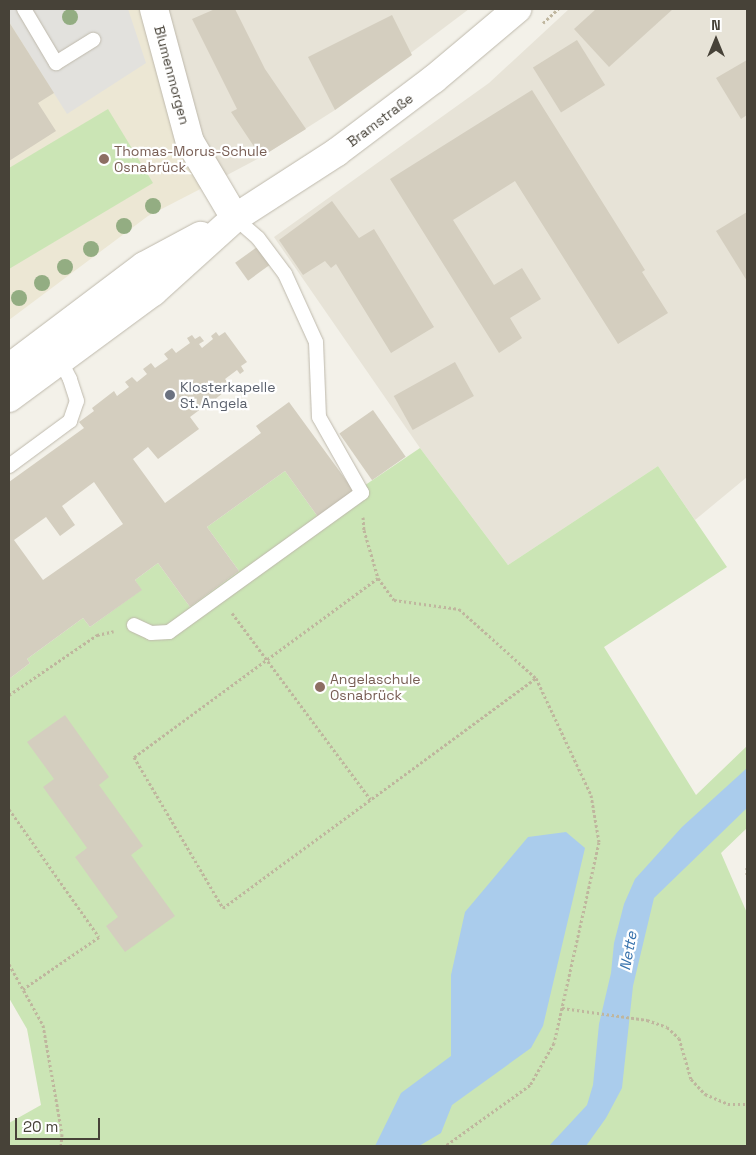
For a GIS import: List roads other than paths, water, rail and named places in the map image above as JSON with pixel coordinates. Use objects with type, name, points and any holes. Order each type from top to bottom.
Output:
[{"type":"street","name":"Blumenmorgen","points":[[154,9],[190,142],[235,218]]},
{"type":"street","name":"Bramstraße","points":[[9,368],[54,350],[153,292],[235,218],[337,152],[434,79],[516,9]]},
{"type":"street","name":"Bramstraße","points":[[9,398],[54,350]]},
{"type":"lane","points":[[24,9],[56,64],[93,40]]},
{"type":"lane","points":[[134,625],[150,633],[169,632],[362,493],[319,417],[316,342],[285,274],[258,238],[235,218]]},
{"type":"lane","points":[[9,466],[70,421],[77,401],[54,350]]},
{"type":"water","name":"Nette","points":[[747,768],[747,808],[654,898],[633,986],[622,1088],[606,1118],[586,1146],[549,1146],[587,1105],[593,1085],[599,1024],[611,973],[614,943],[624,904],[635,879],[682,827]]},
{"type":"water","points":[[566,832],[585,848],[543,1026],[531,1048],[452,1105],[441,1133],[419,1146],[375,1146],[401,1093],[451,1056],[451,975],[465,912],[528,837]]},
{"type":"place","name":"Thomas-Morus-Schule Osnabrück","points":[[104,159]]},
{"type":"place","name":"Klosterkapelle St. Angela","points":[[170,395]]},
{"type":"place","name":"Angelaschule Osnabrück","points":[[320,687]]}]
